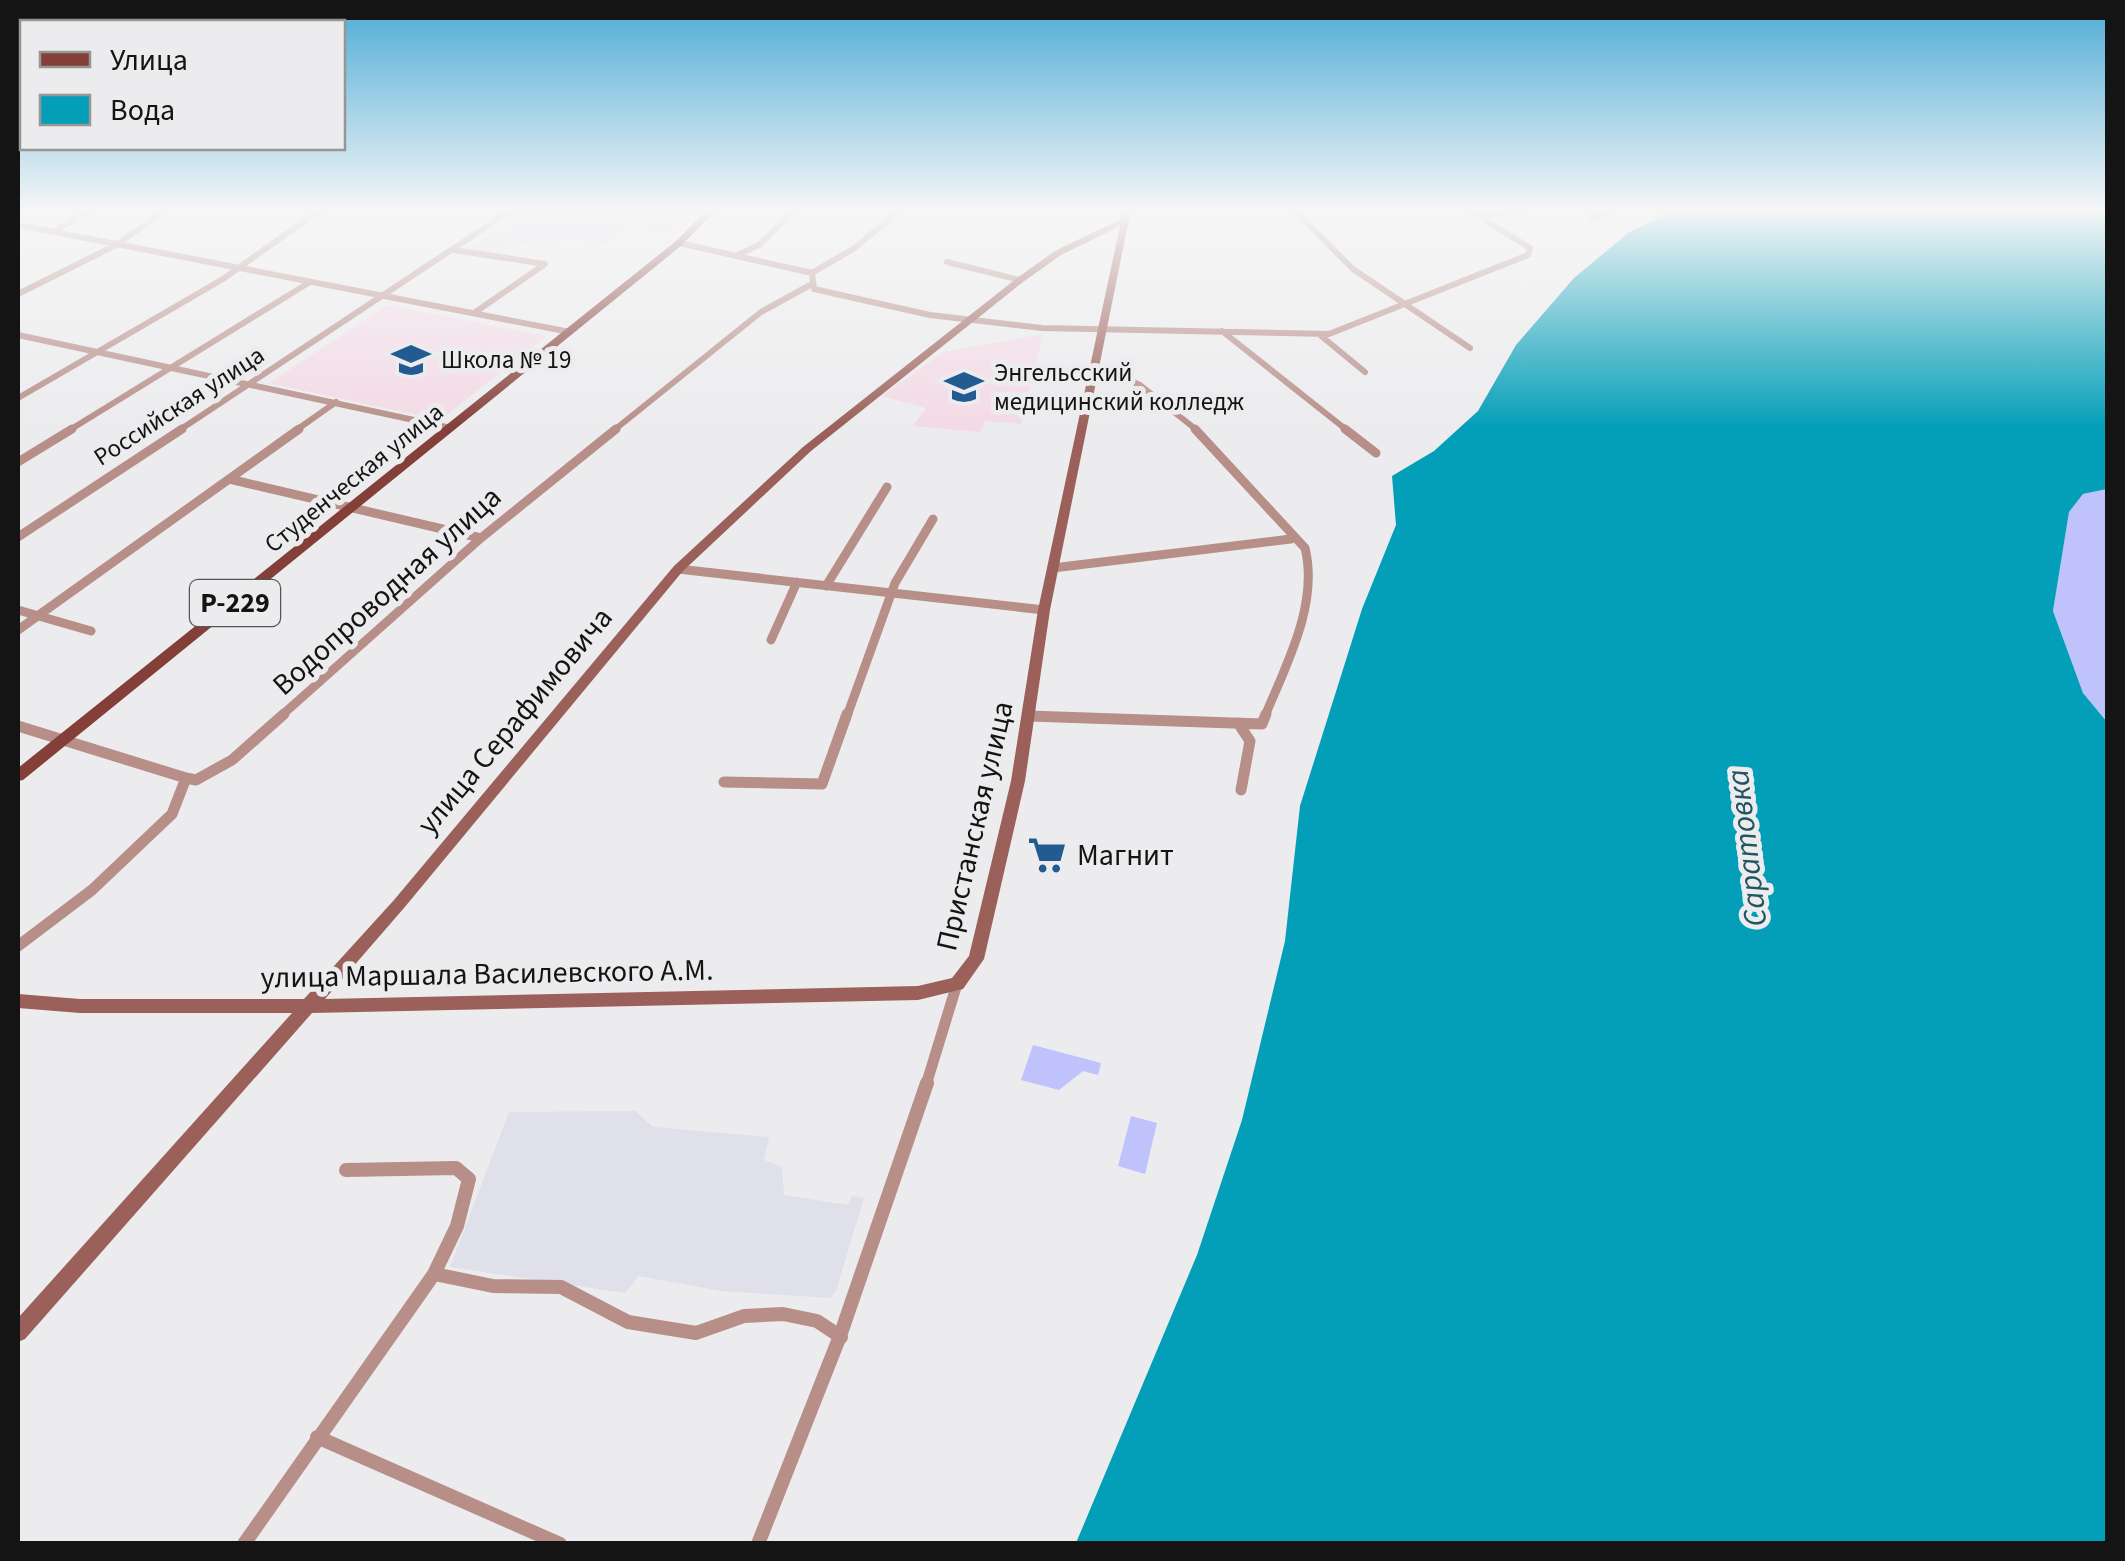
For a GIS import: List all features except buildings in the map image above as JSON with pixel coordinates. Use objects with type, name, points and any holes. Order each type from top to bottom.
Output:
[{"type":"main road","name":"Студенческая улица","points":[[18,776],[632,282]]},
{"type":"street","points":[[18,294],[42,282]]},
{"type":"street","points":[[18,398],[214,282]]},
{"type":"street","points":[[18,462],[310,282],[570,332]]},
{"type":"street","name":"Российская улица","points":[[18,537],[406,282]]},
{"type":"street","points":[[474,314],[520,282]]},
{"type":"street","points":[[811,282],[810,285],[870,303],[969,321],[1099,330],[1320,334],[1408,306],[1465,282]]},
{"type":"street","name":"улица Серафимовича","points":[[18,1332],[308,1006],[678,569],[807,450],[1018,282]]},
{"type":"street","name":"Пристанская улица","points":[[758,1544],[841,1337],[926,1090],[957,984],[973,966],[980,947],[1029,716],[1044,610],[1110,282]]},
{"type":"street","points":[[1371,282],[1470,348]]},
{"type":"street","name":"Водопроводная улица","points":[[186,778],[196,780],[232,760],[481,538],[761,312],[810,285]]},
{"type":"street","points":[[1222,331],[1376,453]]},
{"type":"street","points":[[1320,334],[1365,372]]},
{"type":"street","points":[[18,335],[451,428]]},
{"type":"street","points":[[18,343],[28,338]]},
{"type":"street","points":[[1029,716],[1262,724],[1294,642],[1310,568],[1305,548],[1290,540],[1262,498],[1150,391],[1123,373],[1095,366]]},
{"type":"street","points":[[18,630],[336,402]]},
{"type":"street","points":[[229,479],[481,538]]},
{"type":"street","points":[[826,586],[887,487]]},
{"type":"street","points":[[724,782],[822,784],[892,596],[933,519]]},
{"type":"street","points":[[1053,568],[1290,540]]},
{"type":"street","points":[[678,569],[716,580],[797,582],[892,596],[1044,610]]},
{"type":"street","points":[[771,640],[797,582]]},
{"type":"street","points":[[18,610],[91,630]]},
{"type":"street","points":[[1238,724],[1250,741],[1241,790]]},
{"type":"street","points":[[18,726],[186,778],[172,814],[92,890],[18,946]]},
{"type":"street","name":"улица Маршала Василевского А.М.","points":[[18,1001],[80,1006],[308,1006],[918,992],[957,984]]},
{"type":"street","points":[[244,1544],[434,1274],[456,1226],[469,1179],[456,1168],[346,1170]]},
{"type":"street","points":[[434,1274],[493,1286],[561,1287],[628,1322],[696,1333],[744,1316],[783,1314],[817,1321],[841,1337]]},
{"type":"street","points":[[316,1437],[560,1544]]},
{"type":"shaded area","name":"Школа № 19","points":[[387,305],[547,336],[440,420],[269,383]]},
{"type":"shaded area","name":"Энгельсский медицинский колледж","points":[[1043,334],[1021,424],[985,421],[980,432],[913,426],[926,408],[882,396],[943,352]]},
{"type":"shaded area","points":[[2107,489],[2107,722],[2083,693],[2053,611],[2069,512],[2083,494]]},
{"type":"shaded area","points":[[1033,1045],[1101,1063],[1098,1075],[1083,1071],[1059,1090],[1021,1080]]},
{"type":"shaded area","points":[[635,1111],[653,1127],[769,1137],[764,1160],[782,1167],[784,1195],[848,1205],[852,1196],[864,1198],[836,1291],[830,1298],[721,1291],[639,1276],[625,1293],[450,1267],[509,1112]]},
{"type":"shaded area","points":[[1131,1116],[1157,1123],[1145,1174],[1118,1166]]},
{"type":"water","name":"Саратовка","points":[[1571,282],[2107,282],[2107,489],[2083,494],[2069,512],[2053,611],[2083,693],[2107,722],[2107,1543],[1076,1543],[1197,1255],[1242,1120],[1285,941],[1300,806],[1362,609],[1396,525],[1392,476],[1434,451],[1478,411],[1516,345]]},
{"type":"place","name":"Школа № 19","points":[[411,360]]},
{"type":"place","name":"Энгельсский медицинский колледж","points":[[964,387]]},
{"type":"place","name":"Магнит","points":[[1047,855]]}]
